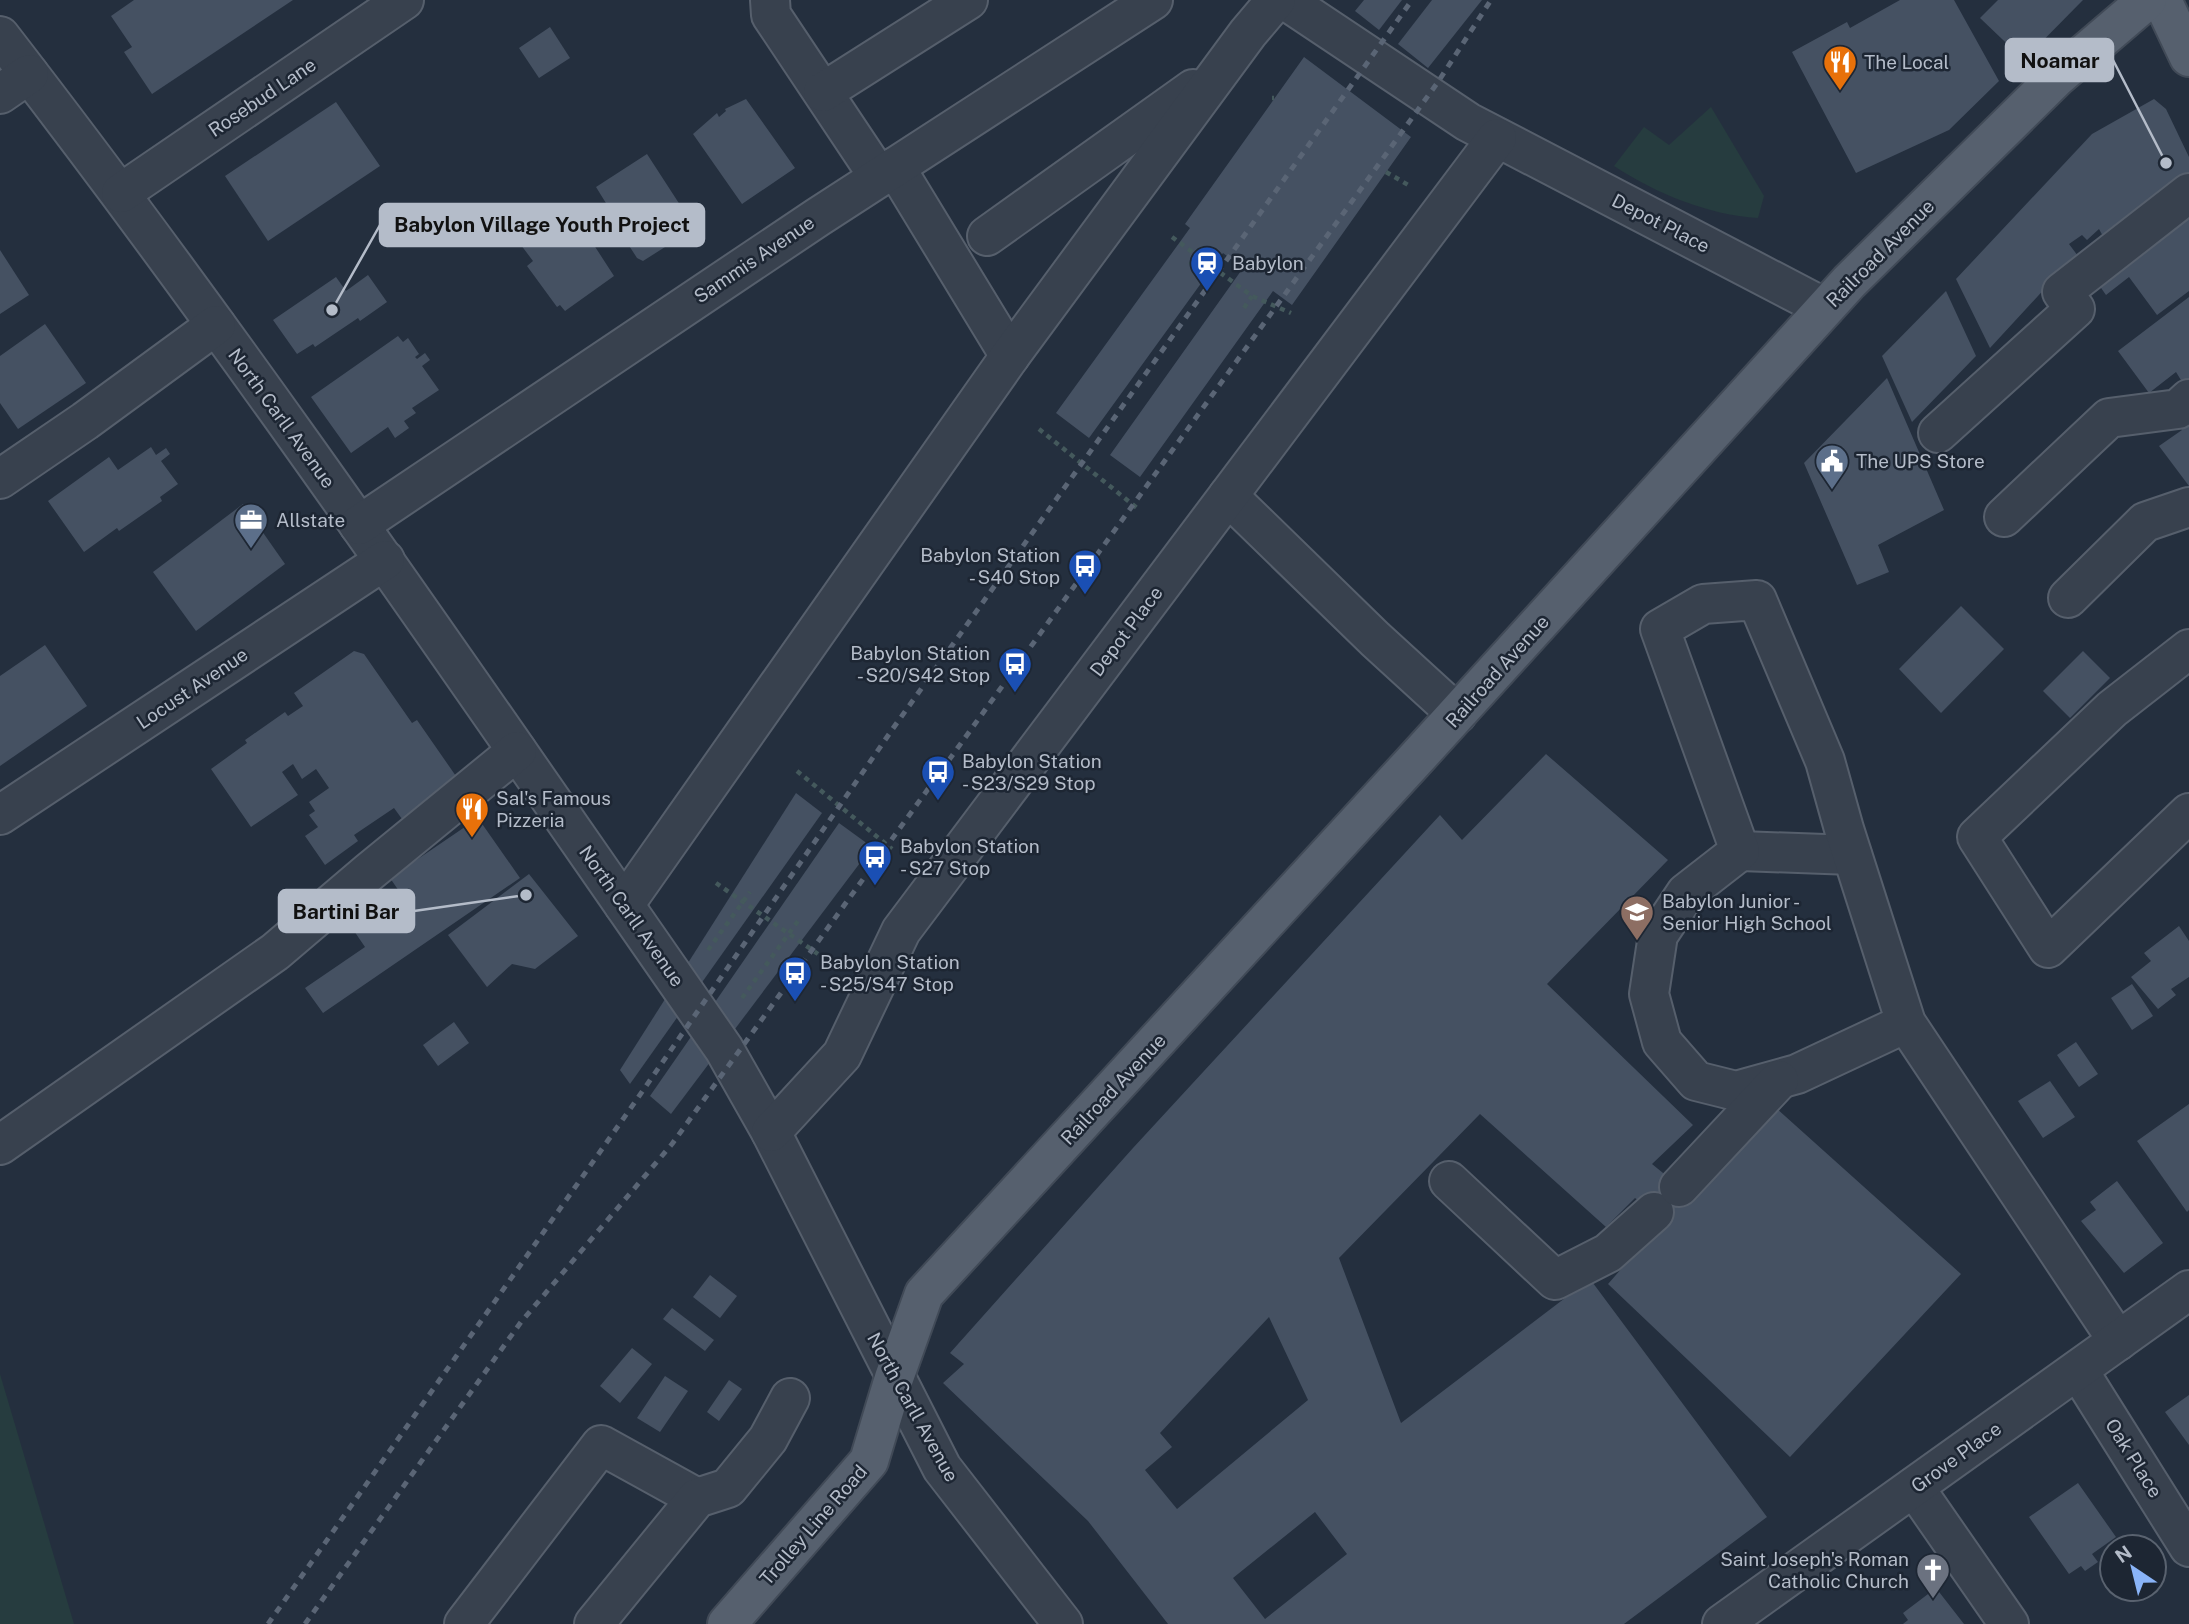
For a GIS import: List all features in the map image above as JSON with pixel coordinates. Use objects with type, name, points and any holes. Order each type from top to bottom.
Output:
[{"type":"main road","name":"Railroad Avenue","points":[[894,1377],[924,1294],[1457,714],[1825,308],[2057,77],[2147,0]]},
{"type":"main road","points":[[2162,0],[2189,57]]},
{"type":"main road","name":"Trolley Line Road","points":[[727,1624],[869,1461],[894,1377]]},
{"type":"street","name":"Rosebud Lane","points":[[121,193],[404,0]]},
{"type":"street","points":[[770,0],[771,15],[823,92],[887,172],[1010,356]]},
{"type":"street","points":[[823,92],[968,0]]},
{"type":"street","name":"Sammis Avenue","points":[[359,525],[410,488],[887,172],[1153,0]]},
{"type":"street","points":[[624,905],[1010,356],[1222,68],[1276,0]]},
{"type":"street","points":[[1285,0],[1483,130]]},
{"type":"street","name":"North Carll Avenue","points":[[0,36],[15,84],[121,193],[385,560],[724,1049],[771,1132],[942,1468],[1063,1624]]},
{"type":"street","points":[[987,236],[1222,68]]},
{"type":"street","name":"Depot Place","points":[[771,1132],[842,1055],[901,931],[1228,496],[1483,130],[1825,308]]},
{"type":"street","points":[[1938,433],[2075,309],[2062,292],[2189,193]]},
{"type":"street","points":[[0,479],[85,421],[216,325]]},
{"type":"street","points":[[2004,517],[2109,418],[2178,410],[2189,399]]},
{"type":"street","points":[[1228,496],[1375,639],[1457,714]]},
{"type":"street","points":[[2068,598],[2145,522],[2189,507]]},
{"type":"street","name":"Locust Avenue","points":[[0,815],[385,560]]},
{"type":"street","points":[[1740,851],[1660,629],[1703,604],[1757,600],[1825,761],[1906,1023],[2118,1341]]},
{"type":"street","points":[[2189,649],[2112,709],[1977,837],[2048,948],[2189,813]]},
{"type":"street","points":[[0,1145],[275,952],[517,751]]},
{"type":"street","points":[[1852,855],[1740,851],[1686,892],[1658,935],[1649,994],[1662,1042],[1696,1081],[1736,1091],[1797,1074],[1906,1023]]},
{"type":"street","points":[[1448,1181],[1555,1280],[1608,1253],[1667,1200],[1781,1079]]},
{"type":"street","name":"Grove Place","points":[[1722,1624],[2189,1290]]},
{"type":"street","name":"Oak Place","points":[[2078,1370],[2189,1547]]},
{"type":"street","points":[[594,1624],[697,1498],[728,1488],[768,1439],[790,1398]]},
{"type":"street","points":[[464,1624],[601,1445],[697,1498]]},
{"type":"street","points":[[1914,1487],[2009,1624]]},
{"type":"path","points":[[1386,172],[1407,183]]},
{"type":"path","points":[[1172,237],[1252,296],[1291,313]]},
{"type":"path","points":[[1190,265],[1197,256]]},
{"type":"path","points":[[1244,308],[1252,296]]},
{"type":"path","points":[[1039,429],[1137,508]]},
{"type":"path","points":[[796,771],[892,849]]},
{"type":"path","points":[[716,883],[818,954]]},
{"type":"path","points":[[708,950],[750,892]]},
{"type":"path","points":[[742,998],[798,921]]},
{"type":"green space","points":[[1711,107],[1764,196],[1758,218],[1720,212],[1683,201],[1664,194],[1614,166],[1644,127],[1669,145]]},
{"type":"green space","points":[[0,1374],[74,1624],[0,1624]]},
{"type":"building","points":[[134,0],[293,0],[152,94],[124,52],[132,47],[111,16]]},
{"type":"building","points":[[1364,0],[1402,0],[1379,30],[1355,11]]},
{"type":"building","points":[[1432,0],[1482,0],[1428,68],[1398,44]]},
{"type":"building","points":[[1900,0],[1954,0],[1999,81],[1949,130],[1856,173],[1792,52],[1847,22],[1850,28]]},
{"type":"building","points":[[1998,0],[2083,0],[2024,60],[1980,18]]},
{"type":"building","points":[[550,27],[570,58],[539,78],[519,48]]},
{"type":"building","points":[[1304,57],[1411,137],[1292,305],[1273,291],[1140,477],[1110,455],[1243,268],[1223,253],[1089,438],[1056,413],[1190,228],[1185,224]]},
{"type":"building","points":[[746,99],[795,168],[742,204],[693,134],[717,113],[719,117],[725,109]]},
{"type":"building","points":[[2154,99],[2166,109],[2189,157],[2189,189],[2105,240],[2099,229],[2087,240],[2082,235],[2069,244],[2084,264],[2057,286],[2049,278],[2046,282],[2049,284],[1990,348],[1956,279],[2092,134]]},
{"type":"building","points":[[336,102],[380,166],[268,241],[225,176]]},
{"type":"building","points":[[647,154],[695,228],[643,261],[637,258],[606,210],[609,208],[596,187]]},
{"type":"building","points":[[568,205],[614,276],[565,311],[560,305],[557,307],[527,266],[533,261],[518,241]]},
{"type":"building","points":[[2189,206],[2189,291],[2157,315],[2129,277],[2106,295],[2094,278]]},
{"type":"building","points":[[0,250],[29,295],[0,314]]},
{"type":"building","points":[[368,275],[387,302],[315,347],[313,344],[297,354],[273,320],[336,277],[346,291]]},
{"type":"building","points":[[1946,291],[1976,356],[1912,422],[1882,356]]},
{"type":"building","points":[[2189,297],[2189,389],[2187,390],[2176,372],[2149,393],[2118,351]]},
{"type":"building","points":[[45,324],[86,383],[18,429],[0,403],[0,356]]},
{"type":"building","points":[[398,336],[403,342],[408,338],[419,354],[415,357],[417,359],[425,353],[430,360],[422,366],[439,390],[412,408],[416,413],[404,421],[409,428],[395,438],[388,427],[351,453],[311,397]]},
{"type":"building","points":[[1887,378],[1944,510],[1878,545],[1889,572],[1857,585],[1804,463]]},
{"type":"building","points":[[2189,421],[2189,486],[2159,446],[2182,430],[2180,427]]},
{"type":"building","points":[[151,447],[156,455],[166,448],[170,454],[161,461],[178,484],[160,497],[162,501],[84,552],[48,501],[109,457],[118,470]]},
{"type":"building","points":[[243,504],[285,564],[196,631],[153,572]]},
{"type":"building","points":[[1961,606],[2004,649],[1941,713],[1899,669]]},
{"type":"building","points":[[45,645],[87,706],[0,766],[0,676]]},
{"type":"building","points":[[354,651],[364,654],[412,723],[417,720],[458,779],[402,819],[394,808],[354,835],[358,841],[325,865],[305,836],[318,827],[309,815],[315,811],[309,802],[329,788],[316,769],[302,779],[293,764],[282,772],[298,795],[251,827],[211,769],[247,743],[245,740],[285,712],[288,716],[303,706],[294,693]]},
{"type":"building","points":[[2083,651],[2110,678],[2070,718],[2043,691]]},
{"type":"building","name":"Babylon Junior - Senior High School","points":[[1546,754],[1668,860],[1547,984],[1693,1125],[1652,1164],[1690,1195],[1775,1107],[1961,1274],[1790,1457],[1608,1284],[1664,1220],[1635,1198],[1606,1227],[1480,1114],[1339,1258],[1401,1423],[1590,1279],[1767,1517],[1624,1624],[1168,1624],[1088,1521],[943,1383],[964,1364],[950,1353],[1133,1148],[1440,815],[1462,840]],"holes":[[[1269,1317],[1308,1400],[1177,1509],[1145,1470],[1172,1447],[1160,1433]],[[1315,1512],[1347,1554],[1265,1619],[1233,1578]]]},
{"type":"building","points":[[796,793],[822,813],[630,1084],[620,1070]]},
{"type":"building","points":[[478,818],[520,878],[323,1013],[305,988],[365,947],[352,928],[401,894],[390,878]]},
{"type":"building","points":[[839,823],[872,847],[671,1114],[650,1096]]},
{"type":"building","points":[[529,874],[578,936],[535,969],[512,964],[487,987],[448,935]]},
{"type":"building","points":[[2179,926],[2189,941],[2189,977],[2171,989],[2176,995],[2158,1009],[2131,977],[2151,961],[2144,953]]},
{"type":"building","points":[[2132,984],[2153,1016],[2132,1030],[2111,998]]},
{"type":"building","points":[[454,1022],[469,1043],[438,1066],[423,1045]]},
{"type":"building","points":[[2076,1042],[2098,1074],[2079,1087],[2057,1055]]},
{"type":"building","points":[[2050,1081],[2075,1117],[2043,1138],[2018,1101]]},
{"type":"building","points":[[2189,1104],[2189,1210],[2187,1212],[2137,1141]]},
{"type":"building","points":[[2117,1181],[2163,1243],[2124,1273],[2081,1221],[2096,1210],[2090,1202]]},
{"type":"building","points":[[710,1275],[737,1296],[720,1318],[693,1297]]},
{"type":"building","points":[[672,1308],[714,1340],[705,1351],[663,1319]]},
{"type":"building","points":[[632,1348],[652,1364],[620,1403],[600,1386]]},
{"type":"building","points":[[665,1376],[688,1391],[660,1432],[637,1418]]},
{"type":"building","points":[[729,1380],[742,1389],[719,1421],[707,1412]]},
{"type":"building","points":[[2189,1395],[2189,1445],[2165,1412]]},
{"type":"building","points":[[2078,1483],[2113,1533],[2098,1533],[2098,1550],[2092,1554],[2098,1562],[2085,1571],[2081,1566],[2069,1574],[2029,1517]]},
{"type":"building","name":"Saint Joseph's Roman Catholic Church","points":[[1936,1588],[1964,1624],[1903,1624],[1908,1620],[1903,1613]]},
{"type":"railway","points":[[268,1624],[635,1102],[894,727],[1412,0]]},
{"type":"railway","points":[[305,1624],[521,1322],[672,1144],[1438,82],[1491,0]]},
{"type":"place","name":"The Local","points":[[1840,92]]},
{"type":"place","name":"Noamar","points":[[2166,163]]},
{"type":"place","name":"Babylon","points":[[1207,293]]},
{"type":"place","name":"Babylon Village Youth Project","points":[[332,310]]},
{"type":"place","name":"The UPS Store","points":[[1832,491]]},
{"type":"place","name":"Allstate","points":[[251,550]]},
{"type":"place","name":"Babylon Station - S40 Stop","points":[[1085,596]]},
{"type":"place","name":"Babylon Station - S20/S42 Stop","points":[[1015,694]]},
{"type":"place","name":"Babylon Station - S23/S29 Stop","points":[[938,802]]},
{"type":"place","name":"Sal's Famous Pizzeria","points":[[472,839]]},
{"type":"place","name":"Babylon Station - S27 Stop","points":[[875,887]]},
{"type":"place","name":"Bartini Bar","points":[[526,895]]},
{"type":"place","name":"Babylon Junior - Senior High School","points":[[1637,942]]},
{"type":"place","name":"Babylon Station - S25/S47 Stop","points":[[795,1003]]},
{"type":"place","name":"Saint Joseph's Roman Catholic Church","points":[[1933,1600]]}]
